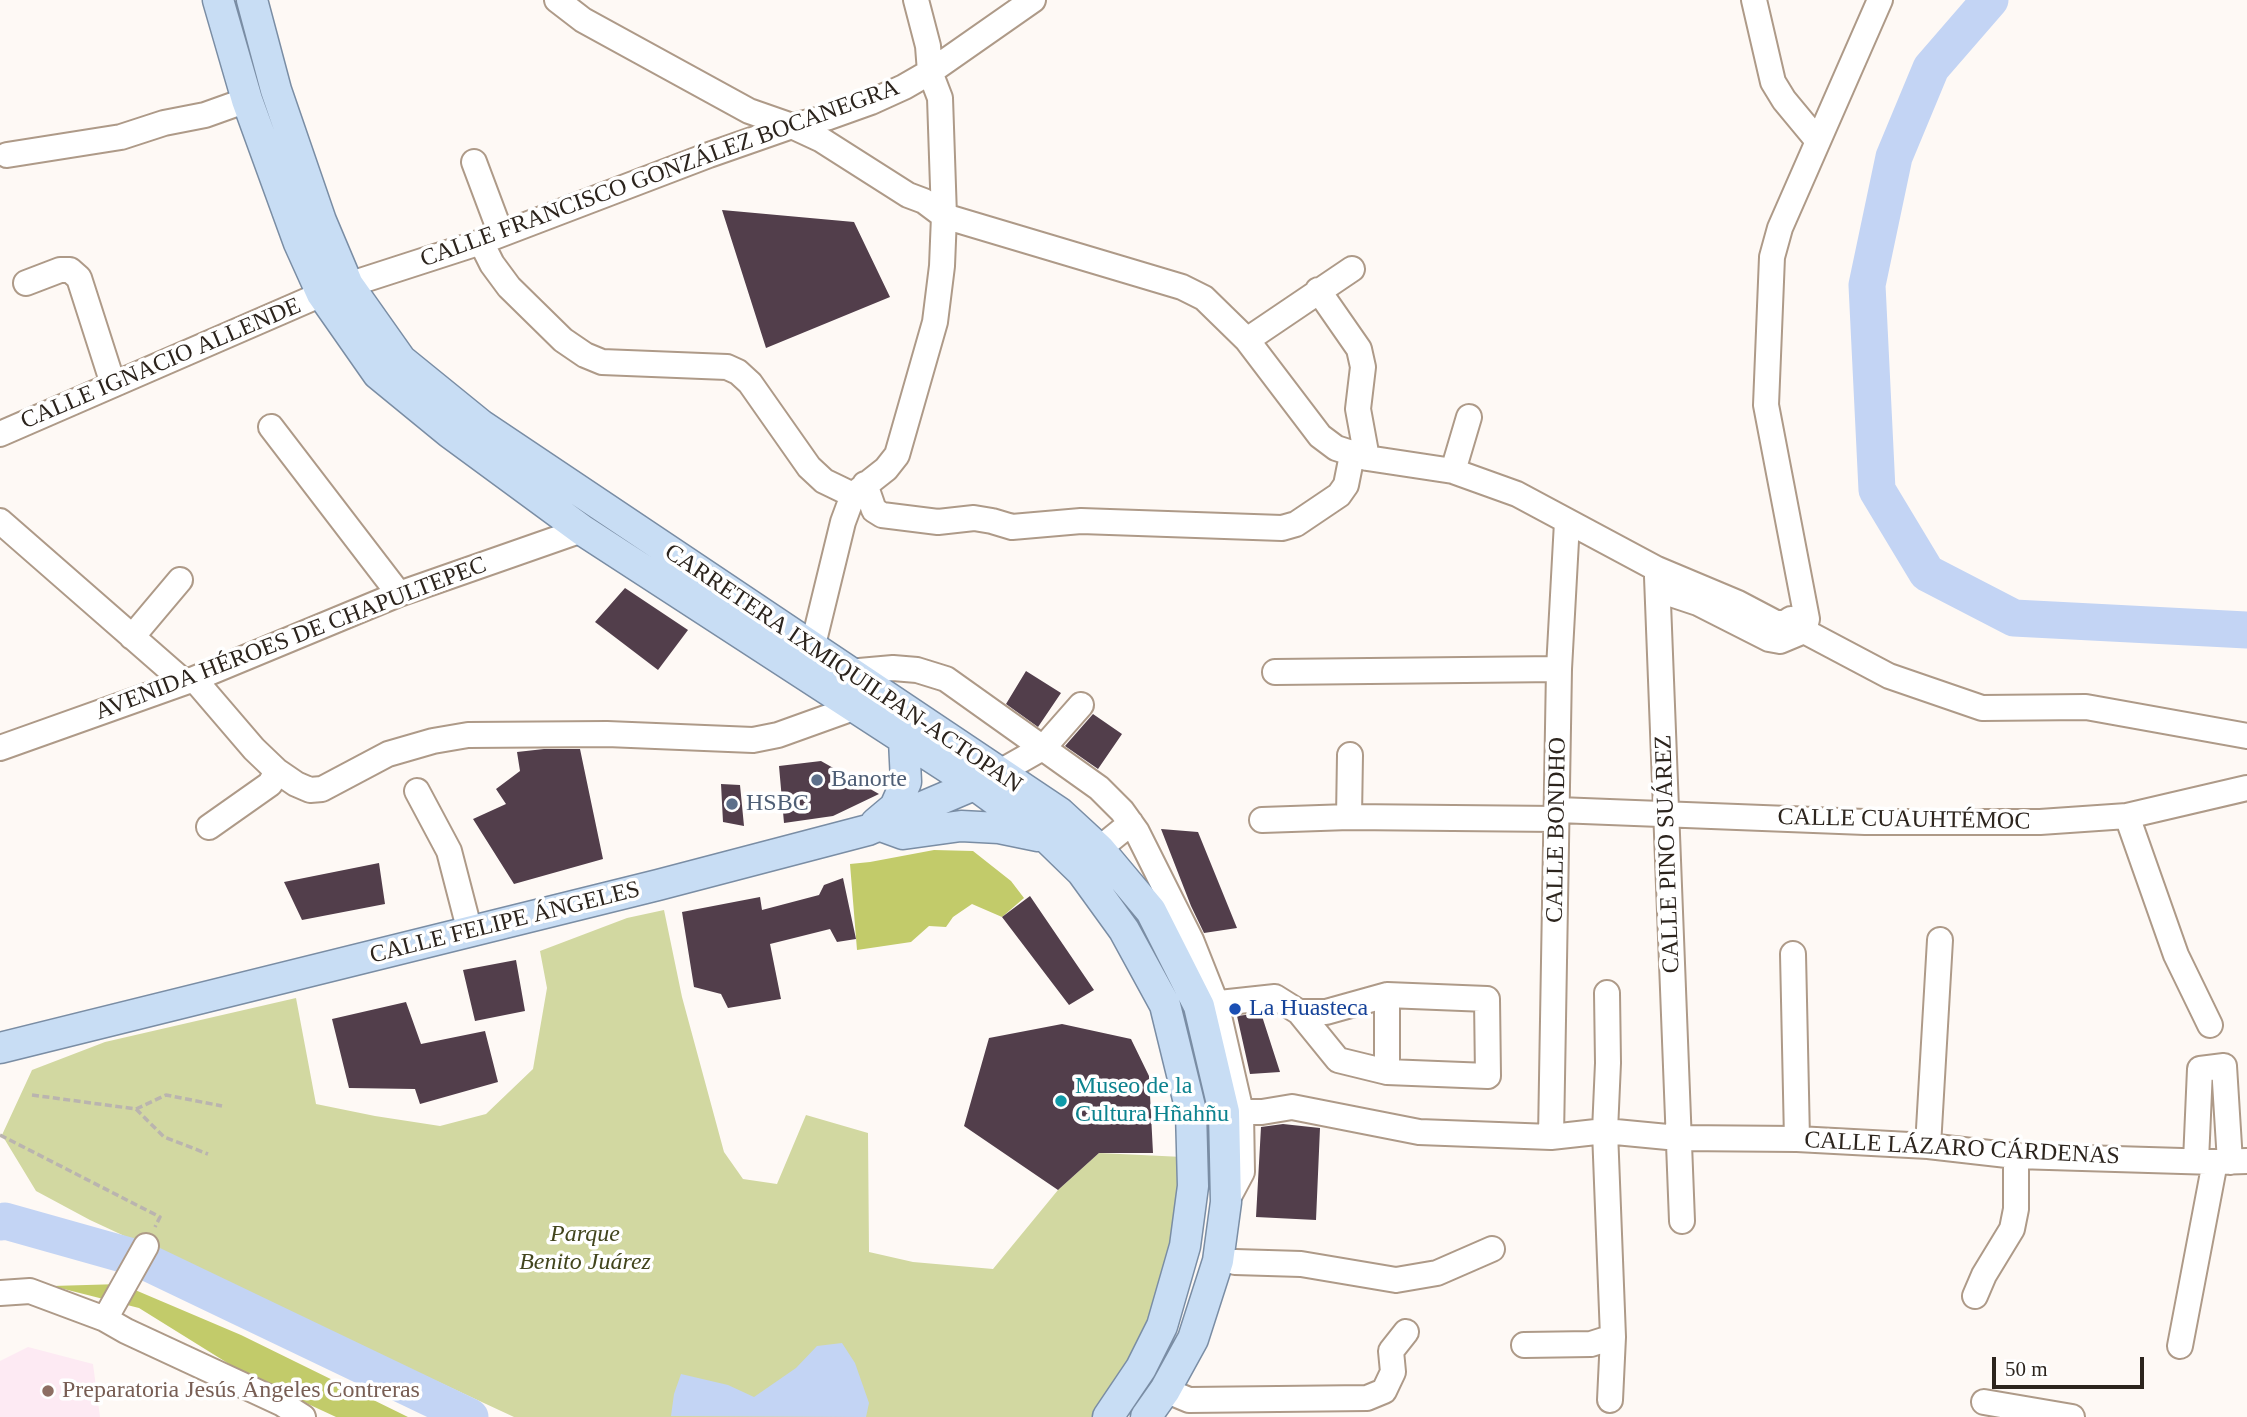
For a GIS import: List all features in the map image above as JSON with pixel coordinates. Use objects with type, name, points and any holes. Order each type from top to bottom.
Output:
[{"type":"main road","points":[[218,0],[247,100],[299,243],[335,289],[378,374],[450,433],[582,530],[904,740],[988,779],[1083,872],[1124,930],[1165,1005],[1191,1111],[1193,1186],[1185,1246],[1162,1326],[1141,1368],[1108,1417]]},
{"type":"main road","name":"CARRETERA IXMIQUILPAN-ACTOPAN","points":[[251,0],[276,90],[321,221],[335,289],[401,360],[481,425],[848,672],[988,779],[1060,813],[1099,849],[1151,911],[1167,918],[1207,1004],[1233,1112],[1218,1261],[1193,1339],[1171,1393],[1148,1417]]},
{"type":"main road","points":[[874,828],[895,807],[906,782],[904,740]]},
{"type":"main road","name":"CALLE FELIPE ÁNGELES","points":[[0,1048],[470,932],[874,828],[988,779]]},
{"type":"main road","points":[[874,828],[903,834],[961,825],[999,828],[1046,837]]},
{"type":"street","points":[[557,0],[583,20],[749,111],[820,139],[908,195],[924,201],[944,216],[1182,287],[1205,298],[1247,340],[1320,436],[1336,448],[1360,457],[1453,471],[1517,494],[1567,522],[1658,580],[1738,603],[1776,623],[1797,625],[1889,676],[1982,708],[2086,707],[2247,736]]},
{"type":"street","points":[[812,649],[844,522],[859,490],[886,469],[897,455],[935,322],[943,266],[940,98],[930,72],[928,46],[916,0]]},
{"type":"street","name":"CALLE FRANCISCO GONZÁLEZ BOCANEGRA","points":[[335,289],[491,238],[792,126],[829,117],[871,102],[904,88],[930,72],[1033,0]]},
{"type":"street","points":[[1754,0],[1773,82],[1784,100],[1818,141]]},
{"type":"street","points":[[1797,625],[1807,618],[1766,405],[1772,257],[1780,228],[1880,0]]},
{"type":"street","points":[[7,155],[121,137],[164,123],[205,115],[247,100]]},
{"type":"street","points":[[474,162],[491,238],[492,264],[509,287],[563,340],[585,355],[602,362],[727,367],[738,372],[750,383],[809,467],[824,481],[859,490],[881,515],[938,522],[974,518],[1012,527],[1081,521],[1282,528],[1296,524],[1339,495],[1360,457],[1358,409],[1363,367],[1359,349],[1318,290]]},
{"type":"street","points":[[1247,340],[1352,269]]},
{"type":"street","points":[[26,283],[70,270],[79,278],[113,384]]},
{"type":"street","name":"CALLE IGNACIO ALLENDE","points":[[0,434],[335,289]]},
{"type":"street","points":[[1453,471],[1469,417]]},
{"type":"street","points":[[271,427],[399,594]]},
{"type":"street","points":[[0,521],[132,637],[189,680],[276,771],[296,785],[310,790],[322,789],[388,754],[433,741],[468,735],[607,734],[753,740],[778,735],[856,707]]},
{"type":"street","name":"CALLE BONDHO","points":[[1551,1137],[1559,669],[1567,522]]},
{"type":"street","name":"AVENIDA HÉROES DE CHAPULTEPEC","points":[[0,748],[189,680],[399,594],[582,530]]},
{"type":"street","points":[[132,637],[180,580]]},
{"type":"street","name":"CALLE PINO SUÁREZ","points":[[1658,580],[1682,1221]]},
{"type":"street","points":[[848,672],[893,668],[917,670],[946,678],[1099,788],[1137,832],[1167,918]]},
{"type":"street","points":[[1275,672],[1559,669]]},
{"type":"street","points":[[988,779],[1044,747],[1081,705]]},
{"type":"street","points":[[1349,817],[1350,755]]},
{"type":"street","points":[[209,827],[270,785],[276,771]]},
{"type":"street","name":"CALLE CUAUHTÉMOC","points":[[1262,820],[1666,814],[1865,822],[2040,822],[2127,816],[2247,789]]},
{"type":"street","points":[[417,791],[449,851],[470,932]]},
{"type":"street","points":[[2127,816],[2176,955],[2210,1025]]},
{"type":"street","points":[[1099,849],[1131,823]]},
{"type":"street","points":[[1928,1146],[1940,940]]},
{"type":"street","points":[[1793,954],[1797,1139]]},
{"type":"street","points":[[1607,993],[1605,1131],[1613,1337],[1610,1400]]},
{"type":"street","points":[[1207,1004],[1275,997],[1299,1012],[1338,1060],[1387,1072],[1488,1076],[1487,999],[1387,995],[1326,1012],[1299,1012]]},
{"type":"street","points":[[1387,995],[1387,1072]]},
{"type":"street","name":"CALLE LÁZARO CÁRDENAS","points":[[1233,1112],[1292,1107],[1419,1132],[1551,1137],[1605,1131],[1678,1138],[1797,1139],[1928,1146],[2016,1156],[2222,1162]]},
{"type":"street","points":[[1975,1296],[1984,1275],[2012,1229],[2016,1209],[2016,1156]]},
{"type":"street","points":[[2180,1346],[2222,1162]]},
{"type":"street","points":[[1225,1209],[1233,1232],[1235,1262],[1171,1393],[1189,1400],[1367,1398],[1384,1391],[1393,1372],[1391,1351],[1406,1332]]},
{"type":"street","points":[[105,1319],[146,1246]]},
{"type":"street","points":[[1235,1262],[1301,1264],[1396,1280],[1437,1273],[1492,1249]]},
{"type":"street","points":[[0,1293],[30,1291],[105,1319],[281,1403],[303,1417]]},
{"type":"street","points":[[1524,1345],[1591,1344],[1613,1337]]},
{"type":"street","points":[[1983,1402],[2072,1417]]},
{"type":"path","points":[[32,1095],[136,1108],[166,1095],[222,1106]]},
{"type":"path","points":[[136,1108],[164,1138],[208,1154]]},
{"type":"path","points":[[0,1135],[160,1217],[146,1246]]},
{"type":"shaded area","name":"Preparatoria Jesús Ángeles Contreras","points":[[28,1347],[93,1364],[100,1417],[0,1417],[0,1361]]},
{"type":"green space","points":[[934,850],[973,851],[1011,881],[1024,898],[1002,917],[972,904],[953,917],[946,927],[929,926],[911,942],[857,950],[850,864]]},
{"type":"green space","name":"Parque Benito Juárez","points":[[664,910],[682,997],[724,1152],[743,1179],[777,1184],[806,1115],[868,1133],[869,1252],[913,1262],[993,1269],[1058,1190],[1099,1153],[1183,1157],[1168,1286],[1101,1417],[514,1417],[90,1220],[36,1191],[2,1135],[32,1070],[105,1042],[296,998],[316,1104],[440,1126],[486,1114],[533,1069],[547,988],[540,951],[627,918]]},
{"type":"green space","points":[[121,1284],[241,1335],[408,1417],[336,1417],[250,1377],[139,1308],[52,1286]]},
{"type":"water","points":[[842,1343],[855,1363],[869,1403],[866,1417],[671,1416],[674,1394],[681,1374],[728,1385],[754,1397],[796,1368],[817,1346]]},
{"type":"building","points":[[722,210],[854,222],[890,297],[766,348]]},
{"type":"building","points":[[625,588],[688,630],[658,670],[595,622]]},
{"type":"building","points":[[1026,671],[1061,693],[1038,727],[1006,704]]},
{"type":"building","points":[[1093,714],[1122,734],[1098,769],[1065,746]]},
{"type":"building","points":[[580,749],[603,859],[514,884],[473,819],[506,804],[496,789],[520,771],[517,752]]},
{"type":"building","name":"Banorte","points":[[821,761],[879,794],[833,816],[784,823],[779,766]]},
{"type":"building","name":"HSBC","points":[[721,784],[740,785],[744,826],[723,822]]},
{"type":"building","points":[[1161,829],[1198,832],[1237,928],[1204,933]]},
{"type":"building","points":[[379,863],[385,904],[302,920],[284,882]]},
{"type":"building","points":[[843,878],[856,939],[837,942],[830,929],[770,944],[781,999],[728,1008],[721,994],[694,987],[682,912],[760,897],[762,910],[819,895],[824,885]]},
{"type":"building","points":[[1030,896],[1094,990],[1069,1005],[1002,917]]},
{"type":"building","points":[[516,960],[525,1011],[475,1021],[463,970]]},
{"type":"building","points":[[406,1002],[421,1044],[485,1031],[498,1082],[420,1104],[415,1089],[349,1088],[332,1019]]},
{"type":"building","points":[[1261,1013],[1280,1072],[1250,1074],[1237,1016]]},
{"type":"building","name":"Museo de la Cultura Hñahñu","points":[[1062,1024],[1131,1039],[1149,1076],[1153,1153],[1099,1153],[1058,1190],[964,1126],[989,1038]]},
{"type":"building","points":[[1283,1124],[1320,1128],[1316,1220],[1256,1217],[1261,1127]]},
{"type":"waterway","points":[[1990,0],[1931,68],[1894,157],[1867,285],[1877,490],[1927,573],[2014,618],[2247,630]]},
{"type":"waterway","points":[[0,1222],[5,1221],[140,1259],[470,1417]]},
{"type":"place","name":"Banorte","points":[[817,780]]},
{"type":"place","name":"HSBC","points":[[732,804]]},
{"type":"place","name":"La Huasteca","points":[[1235,1009]]},
{"type":"place","name":"Museo de la Cultura Hñahñu","points":[[1061,1101]]},
{"type":"place","name":"Preparatoria Jesús Ángeles Contreras","points":[[48,1391]]}]
